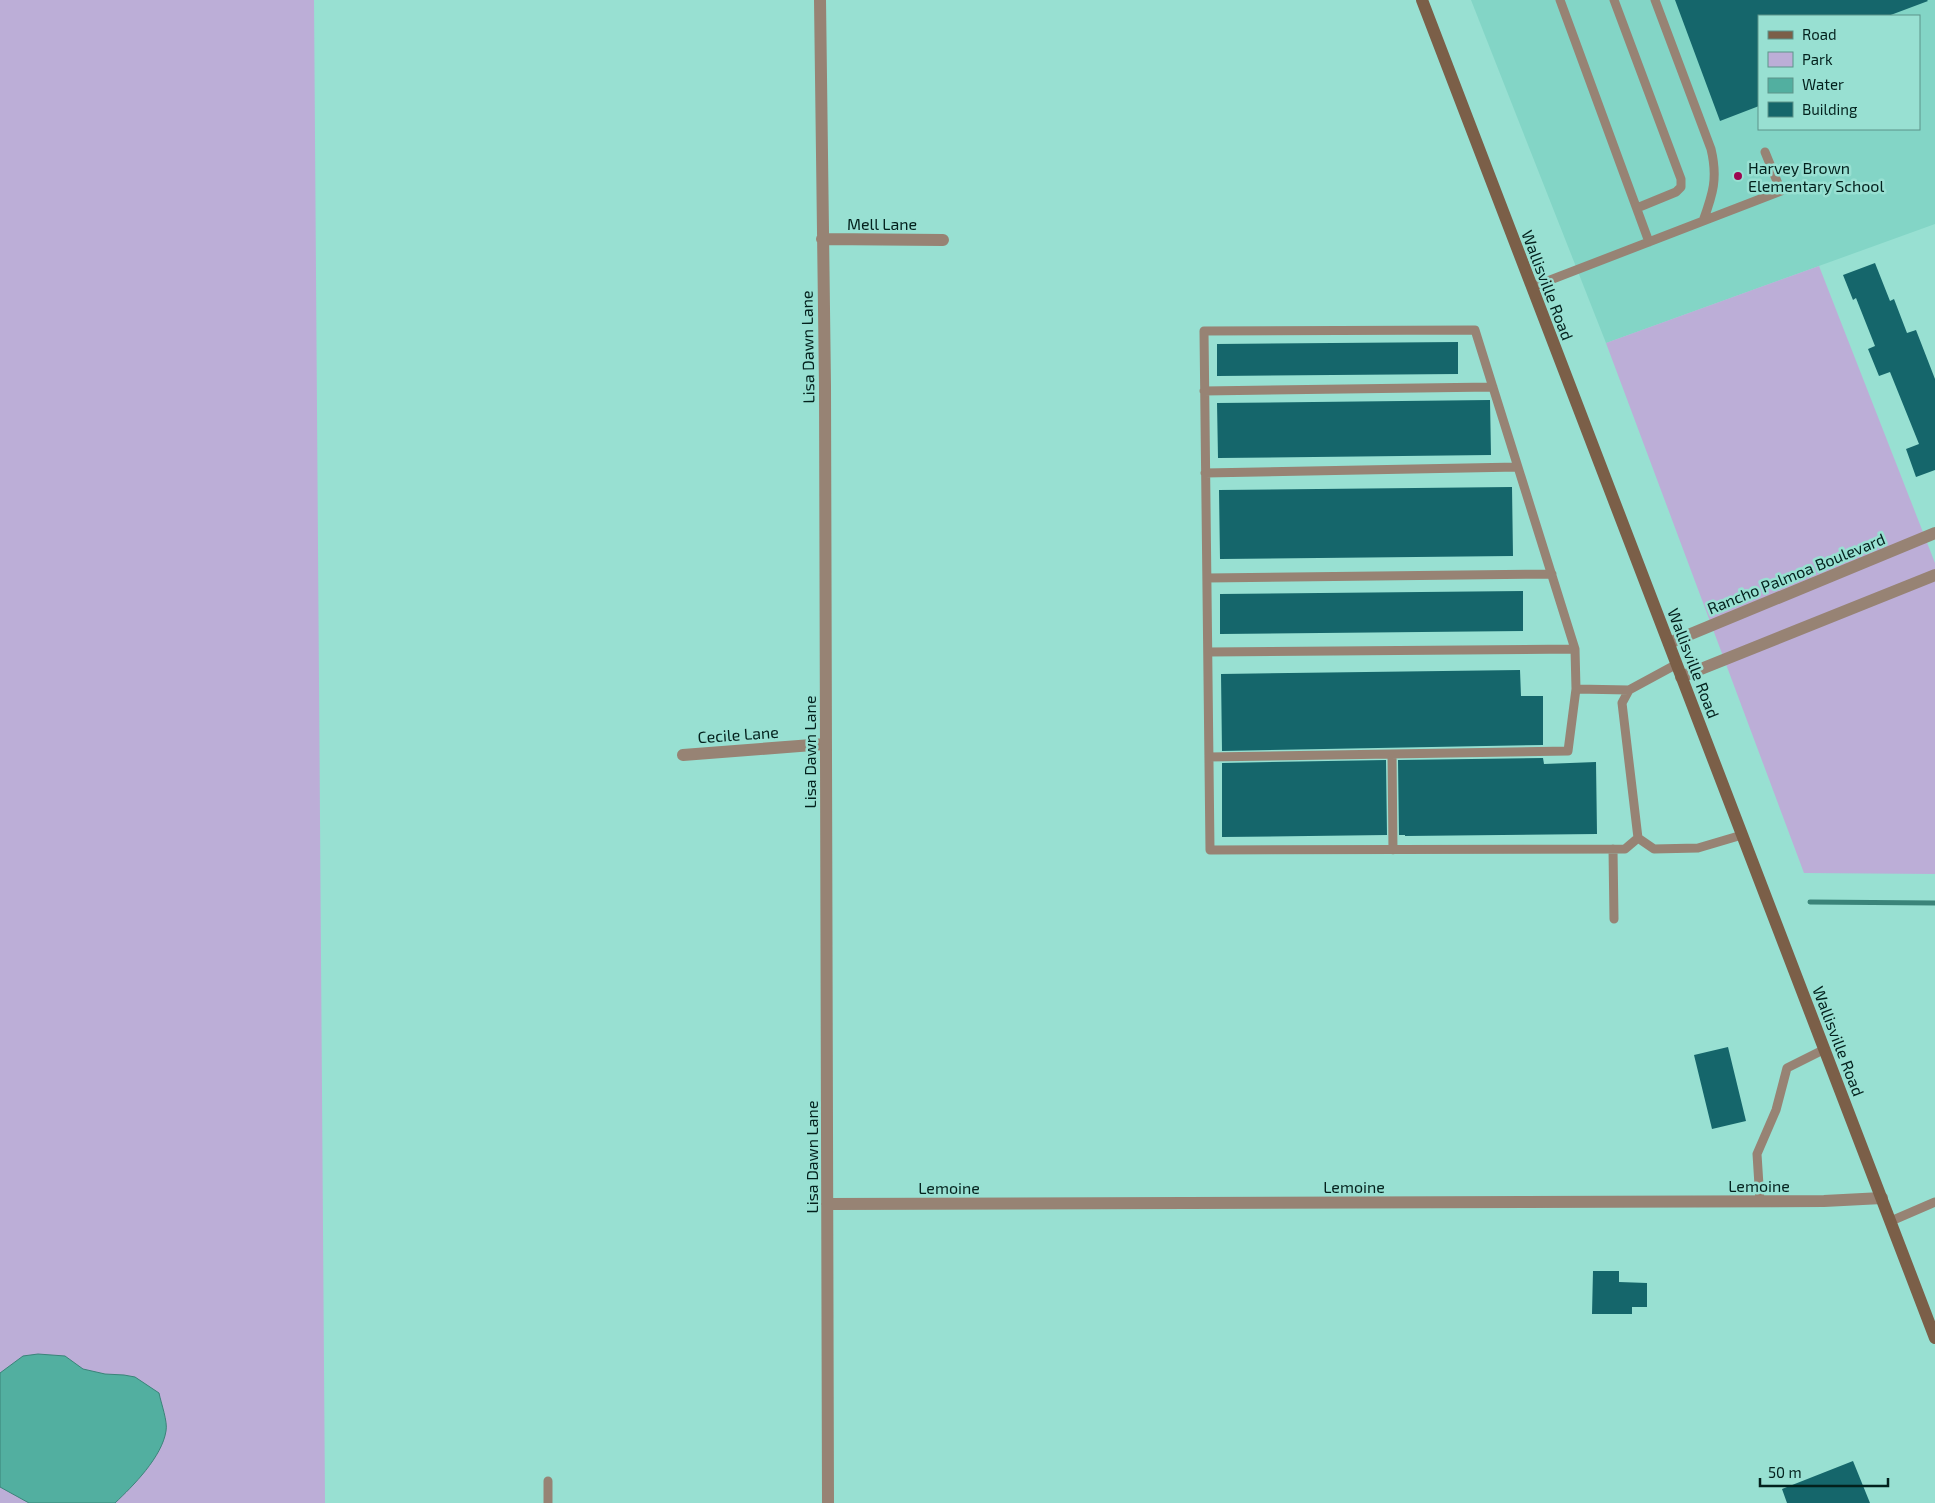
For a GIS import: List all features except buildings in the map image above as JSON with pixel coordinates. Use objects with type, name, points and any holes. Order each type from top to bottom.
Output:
[{"type":"main road","name":"Wallisville Road","points":[[1422,0],[1935,1337]]},
{"type":"street","name":"Lisa Dawn Lane","points":[[820,0],[824,386],[828,1503]]},
{"type":"street","name":"Mell Lane","points":[[822,239],[943,240]]},
{"type":"street","name":"Rancho Palmoa Boulevard","points":[[1669,643],[1935,533]]},
{"type":"street","points":[[1681,677],[1935,575]]},
{"type":"street","name":"Cecile Lane","points":[[683,755],[825,744]]},
{"type":"street","name":"Lemoine","points":[[827,1204],[1760,1202],[1882,1198]]},
{"type":"lane","points":[[1560,0],[1649,242]]},
{"type":"lane","points":[[1614,0],[1681,179],[1681,187],[1676,192],[1637,208]]},
{"type":"lane","points":[[1655,0],[1711,149],[1715,167],[1715,184],[1703,221]]},
{"type":"lane","points":[[1532,287],[1781,191],[1765,152]]},
{"type":"lane","points":[[1209,757],[1568,751],[1576,690],[1575,649],[1475,330],[1204,331],[1210,850],[1625,849],[1638,838]]},
{"type":"lane","points":[[1204,391],[1493,387]]},
{"type":"lane","points":[[1206,473],[1518,467]]},
{"type":"lane","points":[[1207,578],[1552,574]]},
{"type":"lane","points":[[1208,652],[1575,649]]},
{"type":"lane","points":[[1576,690],[1628,690],[1677,664]]},
{"type":"lane","points":[[1628,690],[1622,703],[1638,838],[1654,849],[1698,848],[1742,835]]},
{"type":"lane","points":[[1392,754],[1393,850]]},
{"type":"lane","points":[[1613,849],[1614,919]]},
{"type":"lane","points":[[1760,1202],[1758,1154],[1776,1110],[1787,1068],[1825,1049]]},
{"type":"lane","points":[[1891,1220],[1935,1202]]},
{"type":"lane","points":[[548,1481],[548,1503]]},
{"type":"shaded area","name":"Harvey Brown Elementary School","points":[[1471,0],[1935,0],[1935,224],[1606,343]]},
{"type":"green space","points":[[0,0],[314,0],[325,1503],[0,1503]]},
{"type":"green space","points":[[1819,266],[1935,563],[1935,874],[1804,873],[1606,343]]},
{"type":"water","points":[[38,1354],[65,1356],[83,1369],[105,1374],[135,1377],[159,1393],[166,1431],[159,1451],[146,1470],[115,1503],[29,1503],[0,1487],[0,1373],[23,1356]]},
{"type":"waterway","points":[[1810,902],[1935,903]]},
{"type":"place","name":"Harvey Brown Elementary School","points":[[1738,176]]}]
